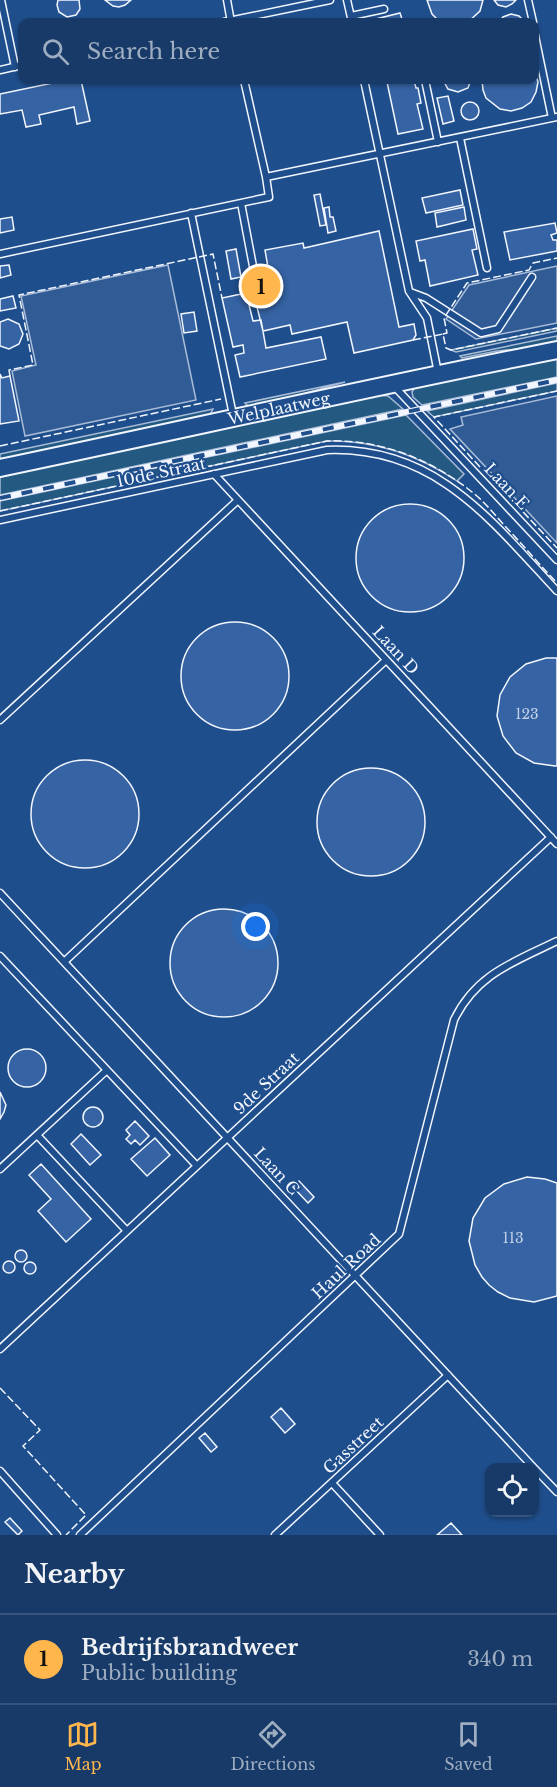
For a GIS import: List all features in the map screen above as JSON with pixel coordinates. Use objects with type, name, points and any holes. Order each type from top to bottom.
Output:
[{"type":"street","name":"Welplaatweg","points":[[0,468],[557,350]]},
{"type":"lane","points":[[1,0],[15,67]]},
{"type":"lane","points":[[226,0],[228,18]]},
{"type":"lane","points":[[247,18],[330,0]]},
{"type":"lane","points":[[347,0],[352,18]]},
{"type":"lane","points":[[528,0],[532,18]]},
{"type":"lane","points":[[355,18],[384,9]]},
{"type":"lane","points":[[266,177],[555,118],[539,52]]},
{"type":"lane","points":[[0,70],[18,66]]},
{"type":"lane","points":[[0,254],[269,197],[245,84]]},
{"type":"lane","points":[[365,84],[409,291],[427,318],[438,374]]},
{"type":"lane","points":[[426,84],[438,142]]},
{"type":"lane","points":[[460,138],[487,268]]},
{"type":"lane","points":[[242,203],[256,282]]},
{"type":"lane","points":[[190,213],[234,419]]},
{"type":"lane","points":[[409,291],[426,298],[481,333],[498,329],[532,277]]},
{"type":"lane","name":"Laan E","points":[[392,384],[557,560]]},
{"type":"lane","name":"10de Straat","points":[[0,520],[327,450],[350,449],[384,455],[423,470],[446,483],[491,520],[557,591]]},
{"type":"lane","name":"Laan D","points":[[214,474],[557,844]]},
{"type":"lane","points":[[0,720],[238,500]]},
{"type":"lane","points":[[64,962],[386,660]]},
{"type":"lane","name":"9de Straat","points":[[0,1349],[551,837]]},
{"type":"lane","name":"Laan C","points":[[0,893],[529,1463]]},
{"type":"lane","name":"Haul Road","points":[[80,1535],[399,1234],[454,1020],[459,1009],[475,988],[488,977],[557,942]]},
{"type":"lane","points":[[0,956],[197,1166]]},
{"type":"lane","points":[[0,1169],[107,1070]]},
{"type":"lane","points":[[37,1135],[128,1231]]},
{"type":"lane","name":"Gasstreet","points":[[275,1535],[448,1375]]},
{"type":"lane","points":[[0,1471],[57,1535]]},
{"type":"lane","name":"Laan C","points":[[539,1473],[557,1492]]},
{"type":"lane","points":[[332,1483],[380,1535]]},
{"type":"shaded area","points":[[168,265],[196,400],[25,436],[12,371],[36,365],[21,296]]},
{"type":"shaded area","points":[[557,266],[557,323],[476,339],[446,319],[469,285]]},
{"type":"shaded area","points":[[557,328],[557,331],[456,352],[451,350]]},
{"type":"shaded area","points":[[557,336],[557,344],[549,346],[497,351],[462,358],[460,356]]},
{"type":"shaded area","points":[[557,357],[557,377],[422,405],[413,397],[412,392],[415,387]]},
{"type":"shaded area","points":[[345,382],[253,408],[245,403]]},
{"type":"shaded area","points":[[557,383],[557,391],[434,417],[427,411]]},
{"type":"shaded area","points":[[379,395],[388,396],[403,409],[0,495],[0,476]]},
{"type":"shaded area","points":[[557,396],[557,543],[450,429],[463,425],[461,417]]},
{"type":"shaded area","points":[[213,409],[210,415],[0,461],[0,454]]},
{"type":"shaded area","points":[[406,415],[464,474],[457,481],[427,464],[379,446],[327,441],[0,511],[0,501]]},
{"type":"building","points":[[58,0],[79,0],[80,9],[76,15],[67,17],[59,12]]},
{"type":"building","points":[[105,0],[131,0],[119,7]]},
{"type":"building","points":[[427,0],[483,0],[480,11],[472,18],[436,18]]},
{"type":"building","points":[[494,0],[516,0],[506,7],[498,5]]},
{"type":"building","points":[[400,13],[402,18],[380,18]]},
{"type":"building","points":[[511,14],[521,18],[502,18]]},
{"type":"building","points":[[48,84],[82,84],[90,121],[77,124],[74,107],[39,115],[41,124],[26,127],[22,110],[0,114],[0,94]]},
{"type":"building","points":[[387,84],[415,84],[421,103],[417,104],[423,129],[398,134]]},
{"type":"building","points":[[445,84],[470,84],[468,88],[458,92],[448,89]]},
{"type":"building","points":[[482,84],[538,84],[531,102],[511,111],[500,109],[486,98]]},
{"type":"building","points":[[448,96],[454,121],[443,124],[437,98]]},
{"type":"building","points":[[466,102],[474,102],[479,107],[477,118],[466,120],[461,115],[461,107]]},
{"type":"building","points":[[460,190],[463,205],[426,213],[422,198]]},
{"type":"building","points":[[320,194],[326,225],[320,226],[314,195]]},
{"type":"building","points":[[329,207],[330,217],[333,217],[336,231],[328,233],[324,208]]},
{"type":"building","points":[[464,207],[466,220],[437,227],[435,213]]},
{"type":"building","points":[[12,217],[14,230],[0,233],[0,219]]},
{"type":"building","points":[[555,223],[557,233],[551,235],[553,240],[557,240],[557,251],[510,260],[504,232]]},
{"type":"building","points":[[473,229],[477,249],[472,250],[478,275],[430,286],[425,260],[420,261],[416,241]]},
{"type":"building","points":[[379,231],[399,327],[414,324],[416,335],[413,340],[354,353],[347,322],[292,334],[290,325],[263,331],[251,283],[270,279],[265,250],[303,243],[304,248]]},
{"type":"building","points":[[236,249],[241,277],[231,279],[226,251]]},
{"type":"building","points":[[9,265],[11,275],[0,278],[0,266]]},
{"type":"building","points":[[246,293],[253,321],[261,320],[266,348],[321,337],[326,359],[240,377],[235,355],[244,353],[243,345],[233,347],[222,298]]},
{"type":"building","points":[[13,296],[16,308],[0,311],[0,299]]},
{"type":"building","points":[[194,312],[197,331],[184,333],[181,314]]},
{"type":"building","points":[[8,319],[19,324],[23,334],[19,344],[9,349],[0,346],[0,322]]},
{"type":"building","points":[[0,374],[2,378],[10,376],[19,421],[0,424]]},
{"type":"building","points":[[410,504],[431,508],[448,520],[460,537],[464,558],[460,579],[448,596],[431,608],[410,612],[389,608],[372,596],[360,579],[356,558],[360,537],[372,520],[389,508]]},
{"type":"building","points":[[235,622],[256,626],[273,638],[285,655],[289,676],[285,697],[273,714],[256,726],[235,730],[214,726],[197,714],[185,697],[181,676],[185,655],[197,638],[214,626]]},
{"type":"building","points":[[546,658],[557,658],[557,766],[534,763],[516,753],[503,736],[497,716],[500,695],[510,677],[526,664]]},
{"type":"building","points":[[85,760],[106,764],[123,776],[135,793],[139,814],[135,835],[123,852],[106,864],[85,868],[64,864],[47,852],[35,835],[31,814],[35,793],[47,776],[64,764]]},
{"type":"building","points":[[371,768],[392,772],[409,784],[421,801],[425,822],[421,843],[409,860],[392,872],[371,876],[350,872],[333,860],[321,843],[317,822],[321,801],[333,784],[350,772]]},
{"type":"building","points":[[224,909],[245,913],[262,925],[274,942],[278,963],[274,984],[262,1001],[245,1013],[224,1017],[203,1013],[186,1001],[174,984],[170,963],[174,942],[186,925],[203,913]]},
{"type":"building","points":[[27,1049],[40,1055],[46,1068],[40,1081],[27,1087],[14,1081],[8,1068],[14,1055]]},
{"type":"building","points":[[0,1092],[6,1105],[0,1119]]},
{"type":"building","points":[[93,1107],[100,1110],[103,1117],[100,1124],[93,1127],[86,1124],[83,1117],[86,1110]]},
{"type":"building","points":[[135,1121],[149,1136],[140,1145],[135,1140],[131,1144],[126,1139],[130,1135],[126,1130]]},
{"type":"building","points":[[81,1134],[101,1155],[90,1165],[71,1144]]},
{"type":"building","points":[[155,1138],[170,1155],[147,1176],[131,1159]]},
{"type":"building","points":[[41,1164],[91,1219],[66,1242],[38,1211],[51,1199],[29,1175]]},
{"type":"building","points":[[527,1177],[557,1183],[557,1296],[534,1302],[510,1298],[489,1285],[475,1265],[469,1241],[473,1218],[485,1198],[504,1184]]},
{"type":"building","points":[[299,1181],[314,1197],[308,1203],[293,1187]]},
{"type":"building","points":[[21,1250],[27,1256],[21,1262],[15,1256]]},
{"type":"building","points":[[9,1261],[15,1267],[9,1273],[3,1267]]},
{"type":"building","points":[[30,1262],[36,1268],[30,1274],[24,1268]]},
{"type":"building","points":[[281,1408],[295,1424],[285,1433],[271,1417]]},
{"type":"building","points":[[205,1433],[217,1447],[211,1452],[199,1438]]},
{"type":"building","points":[[10,1518],[22,1531],[18,1535],[5,1522]]},
{"type":"building","points":[[451,1523],[462,1535],[437,1535]]},
{"type":"railway","points":[[0,498],[557,380]]},
{"type":"fence","points":[[10,376],[9,370],[33,365],[19,295],[213,254],[222,298]]},
{"type":"fence","points":[[443,334],[447,333],[444,318],[467,283],[529,270],[533,263],[557,258]]},
{"type":"fence","points":[[413,340],[443,334],[446,348],[451,350],[557,328]]},
{"type":"fence","points":[[480,467],[434,417],[557,391]]},
{"type":"fence","points":[[0,446],[221,399]]},
{"type":"fence","points":[[0,511],[327,441],[366,443],[404,453],[456,480],[485,503],[557,583]]},
{"type":"fence","points":[[493,480],[557,548]]},
{"type":"fence","points":[[0,1388],[40,1430],[23,1446],[86,1515],[66,1535]]},
{"type":"place","name":"Bedrijfsbrandweer","points":[[261,286]]}]
